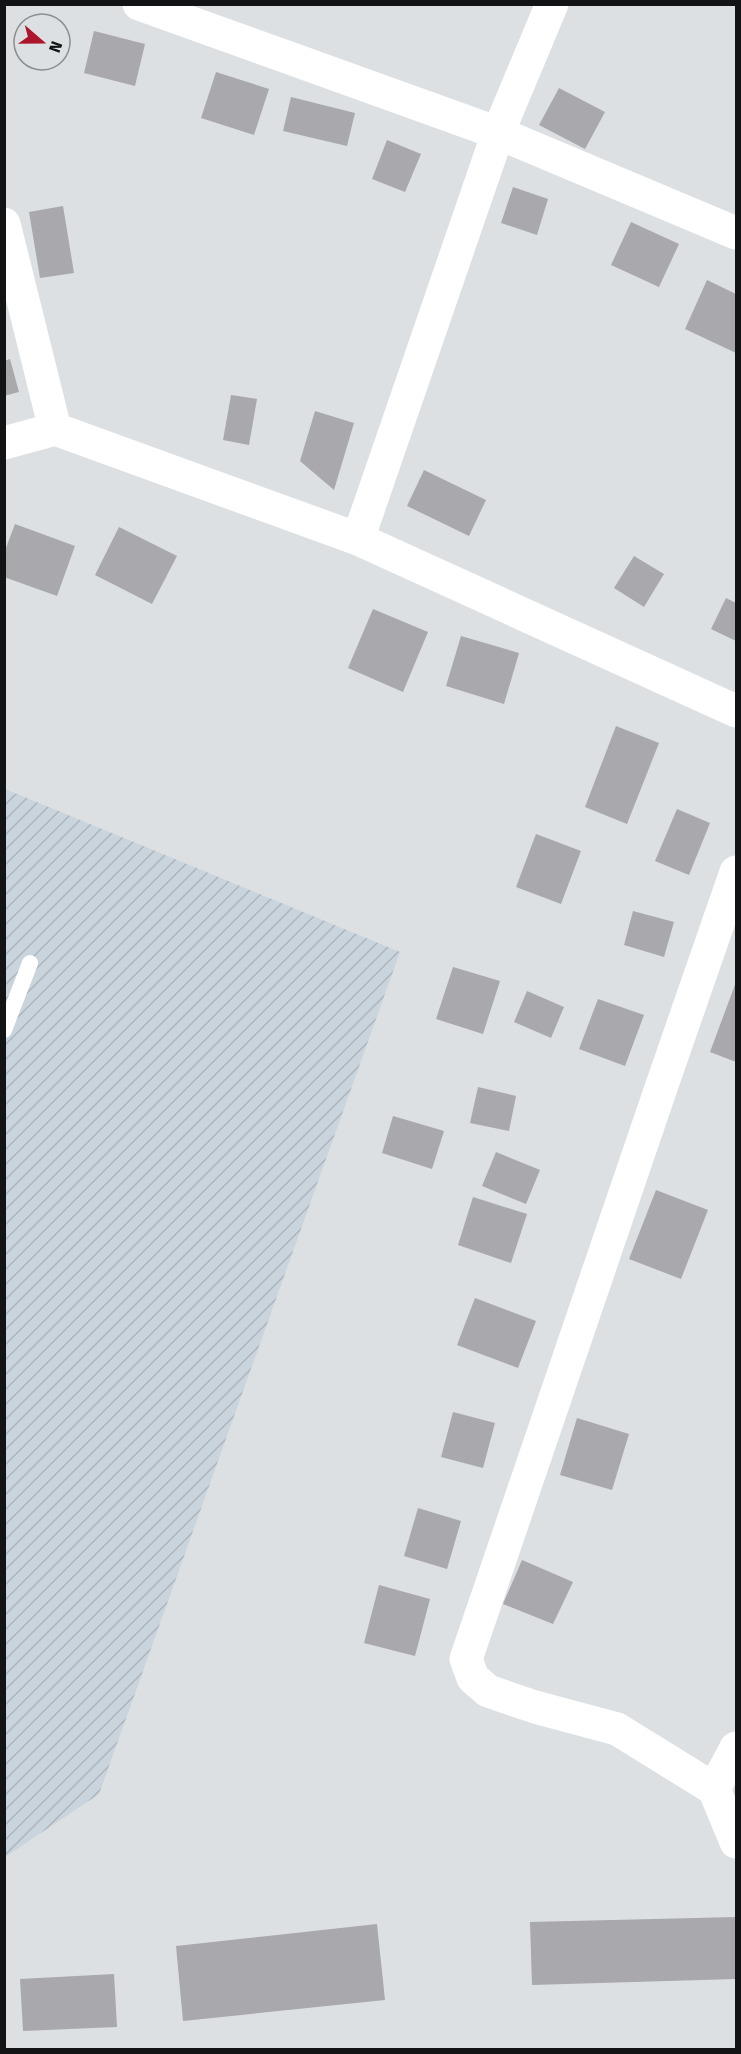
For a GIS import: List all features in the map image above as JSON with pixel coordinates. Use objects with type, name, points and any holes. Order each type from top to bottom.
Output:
[{"type":"street","points":[[139,4],[498,133],[736,233]]},
{"type":"street","points":[[358,539],[498,133],[552,4]]},
{"type":"street","points":[[4,224],[55,429]]},
{"type":"street","points":[[4,443],[55,429],[358,539],[736,711]]},
{"type":"street","points":[[736,872],[466,1659],[472,1678],[488,1691],[535,1707],[617,1729],[714,1789],[736,1842]]},
{"type":"street","points":[[714,1789],[736,1748]]},
{"type":"lane","points":[[4,1030],[30,963]]},
{"type":"shaded area","points":[[5,789],[400,952],[99,1794],[5,1857]]},
{"type":"building","points":[[94,31],[145,44],[135,86],[84,73]]},
{"type":"building","points":[[216,72],[269,89],[254,135],[201,118]]},
{"type":"building","points":[[559,88],[605,112],[585,149],[539,125]]},
{"type":"building","points":[[291,97],[355,113],[347,146],[283,131]]},
{"type":"building","points":[[387,140],[421,154],[405,192],[372,179]]},
{"type":"building","points":[[513,187],[548,199],[537,235],[501,223]]},
{"type":"building","points":[[63,206],[74,273],[40,278],[29,212]]},
{"type":"building","points":[[631,222],[679,244],[659,287],[611,265]]},
{"type":"building","points":[[707,280],[736,294],[736,353],[685,329]]},
{"type":"building","points":[[10,359],[19,392],[4,396],[4,361]]},
{"type":"building","points":[[231,395],[257,399],[249,445],[223,440]]},
{"type":"building","points":[[315,411],[354,423],[334,490],[300,461]]},
{"type":"building","points":[[424,470],[486,500],[469,536],[407,506]]},
{"type":"building","points":[[15,524],[75,546],[57,596],[4,577],[4,553]]},
{"type":"building","points":[[119,527],[177,556],[152,604],[95,575]]},
{"type":"building","points":[[634,556],[664,574],[644,607],[614,588]]},
{"type":"building","points":[[726,598],[736,603],[736,641],[711,629]]},
{"type":"building","points":[[373,609],[428,632],[403,692],[348,668]]},
{"type":"building","points":[[461,636],[519,653],[504,704],[446,686]]},
{"type":"building","points":[[616,726],[659,743],[627,824],[585,807]]},
{"type":"building","points":[[677,809],[710,823],[689,875],[655,861]]},
{"type":"building","points":[[536,834],[581,851],[561,904],[516,887]]},
{"type":"building","points":[[633,911],[674,922],[664,957],[624,945]]},
{"type":"building","points":[[453,967],[500,981],[483,1034],[436,1019]]},
{"type":"building","points":[[736,982],[736,1062],[710,1052]]},
{"type":"building","points":[[527,991],[564,1007],[551,1038],[514,1022]]},
{"type":"building","points":[[598,999],[644,1015],[625,1066],[579,1049]]},
{"type":"building","points":[[478,1087],[516,1096],[509,1131],[470,1123]]},
{"type":"building","points":[[393,1116],[444,1131],[432,1169],[382,1153]]},
{"type":"building","points":[[496,1152],[540,1170],[526,1204],[482,1186]]},
{"type":"building","points":[[656,1190],[708,1210],[681,1279],[629,1259]]},
{"type":"building","points":[[473,1197],[527,1214],[511,1263],[458,1245]]},
{"type":"building","points":[[475,1298],[536,1321],[518,1368],[457,1345]]},
{"type":"building","points":[[453,1412],[495,1423],[483,1468],[441,1457]]},
{"type":"building","points":[[577,1418],[629,1434],[612,1490],[560,1475]]},
{"type":"building","points":[[418,1508],[461,1521],[447,1569],[404,1556]]},
{"type":"building","points":[[522,1560],[573,1582],[553,1624],[503,1604]]},
{"type":"building","points":[[379,1585],[430,1599],[415,1656],[364,1643]]},
{"type":"building","points":[[736,1917],[736,1979],[532,1985],[530,1922]]},
{"type":"building","points":[[377,1924],[385,2000],[183,2021],[176,1946]]},
{"type":"building","points":[[114,1974],[117,2027],[23,2031],[20,1979]]}]
